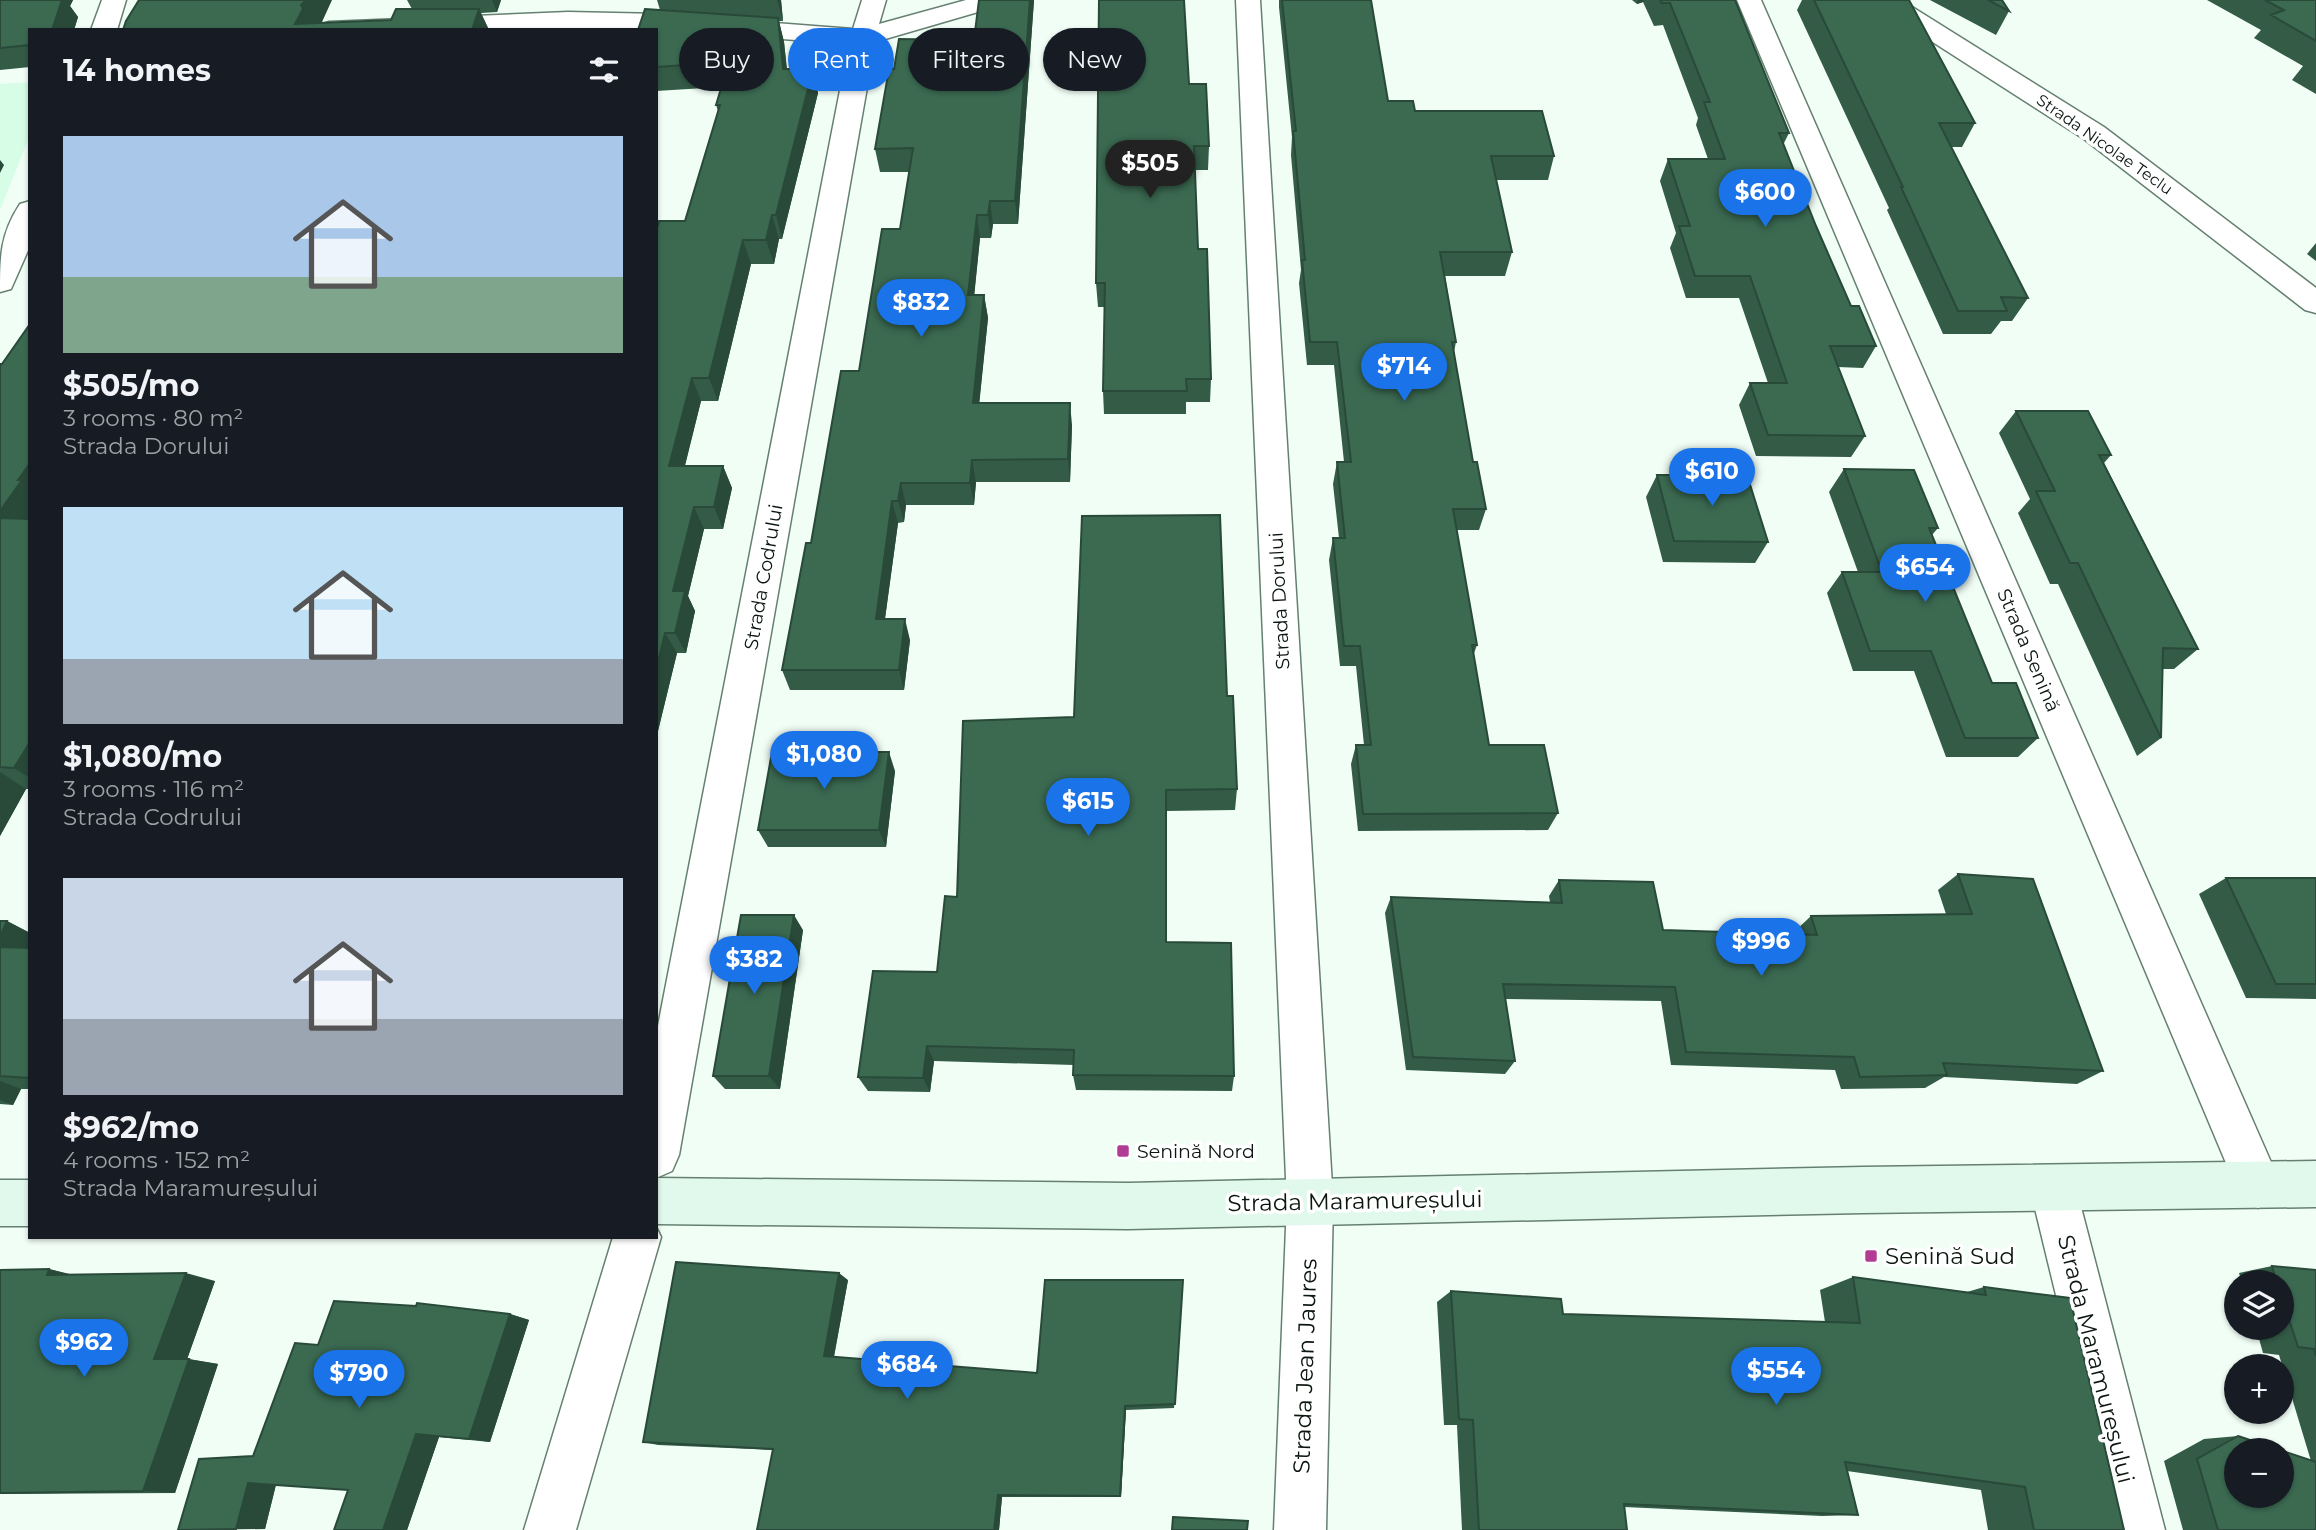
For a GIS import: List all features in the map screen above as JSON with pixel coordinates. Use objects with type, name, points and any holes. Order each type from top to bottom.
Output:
[{"type":"main road","name":"Strada Maramureșului","points":[[658,1201],[1128,1206],[2316,1184]]},
{"type":"main road","points":[[0,1203],[28,1203]]},
{"type":"street","points":[[105,28],[114,0]]},
{"type":"street","name":"Strada Codrului","points":[[866,28],[874,0]]},
{"type":"street","points":[[894,28],[993,0]]},
{"type":"street","name":"Strada Dorului","points":[[1248,0],[1310,1202]]},
{"type":"street","name":"Strada Senină","points":[[1749,0],[2258,1185]]},
{"type":"street","name":"Strada Nicolae Teclu","points":[[1884,0],[2094,133],[2316,303]]},
{"type":"street","points":[[379,28],[581,20],[661,22],[788,31]]},
{"type":"street","name":"Strada Codrului","points":[[658,1144],[853,91]]},
{"type":"street","points":[[0,282],[28,215]]},
{"type":"street","name":"Strada Maramureșului","points":[[2053,1188],[2139,1530]]},
{"type":"street","name":"Strada Jean Jaures","points":[[1300,1530],[1310,1202]]},
{"type":"street","points":[[550,1530],[636,1239]]},
{"type":"shaded area","points":[[28,82],[28,140],[0,210],[0,84]]},
{"type":"building","points":[[0,0],[62,0],[53,28],[28,28],[28,45],[0,48]]},
{"type":"building","points":[[139,0],[306,0],[301,5],[303,9],[295,24],[391,20],[396,9],[479,9],[473,28],[124,28]]},
{"type":"building","points":[[979,0],[1030,0],[1028,28],[976,28]]},
{"type":"building","points":[[1099,0],[1184,0],[1189,84],[1206,84],[1209,146],[1194,146],[1198,249],[1207,249],[1211,379],[1186,379],[1187,391],[1103,391],[1105,283],[1096,283],[1098,91],[1146,91],[1146,28],[1099,28]]},
{"type":"building","points":[[1282,0],[1371,0],[1388,101],[1413,101],[1415,111],[1542,111],[1554,156],[1491,156],[1512,252],[1440,252],[1456,342],[1452,342],[1473,462],[1477,462],[1486,509],[1453,509],[1477,645],[1472,645],[1489,745],[1544,745],[1558,813],[1363,814],[1356,745],[1371,745],[1360,646],[1344,646],[1333,538],[1345,538],[1337,462],[1351,462],[1337,342],[1310,342],[1293,131],[1296,131]]},
{"type":"building","points":[[1660,0],[1735,0],[1789,133],[1779,133],[1816,226],[1851,306],[1859,306],[1876,346],[1830,346],[1865,436],[1768,435],[1750,383],[1787,383],[1750,276],[1695,276],[1679,226],[1690,226],[1668,159],[1725,159],[1704,102],[1710,102],[1670,3],[1662,3]]},
{"type":"building","points":[[1814,0],[1909,0],[1975,123],[1939,123],[2028,298],[2001,297],[2007,311],[1958,311],[1903,187]]},
{"type":"building","points":[[1988,0],[2002,0],[2009,11]]},
{"type":"building","points":[[2265,0],[2316,0],[2316,41],[2271,15],[2284,10]]},
{"type":"building","points":[[645,9],[778,18],[783,69],[788,69],[788,91],[807,91],[776,215],[772,215],[766,240],[743,240],[709,378],[692,378],[669,466],[723,466],[714,507],[694,507],[673,591],[685,591],[675,633],[665,633],[658,663],[658,224],[659,221],[685,221],[720,105],[716,105],[720,91],[774,91],[774,28],[679,28],[679,65],[658,67],[658,28],[639,28]]},
{"type":"building","points":[[899,39],[908,39],[908,91],[1023,91],[1015,201],[990,201],[988,215],[977,215],[968,295],[984,295],[973,403],[1070,403],[1068,459],[972,460],[970,483],[901,483],[898,501],[892,501],[876,619],[905,619],[899,670],[782,670],[806,543],[811,543],[841,371],[859,371],[882,229],[900,229],[913,148],[875,149],[885,91],[894,91],[894,69]]},
{"type":"building","points":[[28,327],[28,466],[18,480],[22,480],[0,511],[0,364]]},
{"type":"building","points":[[2016,411],[2088,411],[2111,455],[2099,455],[2198,649],[2163,648],[2161,738],[2078,563],[2070,563],[2036,491],[2055,491]]},
{"type":"building","points":[[1844,469],[1914,470],[1938,528],[1929,528],[1992,683],[2016,683],[2038,738],[1965,738],[1931,651],[1870,651],[1842,572],[1882,572]]},
{"type":"building","points":[[1657,475],[1747,475],[1768,542],[1674,541]]},
{"type":"building","points":[[1220,515],[1227,696],[1233,696],[1237,789],[1166,790],[1166,942],[1231,943],[1234,1076],[1073,1075],[1074,1050],[927,1046],[923,1078],[858,1077],[873,971],[937,972],[945,896],[957,897],[963,721],[1074,717],[1082,516]]},
{"type":"building","points":[[0,518],[28,519],[28,745],[14,768],[0,767]]},
{"type":"building","points":[[772,752],[889,752],[879,830],[758,830]]},
{"type":"building","points":[[1958,874],[2033,879],[2103,1071],[1943,1063],[1947,1075],[1860,1077],[1854,1057],[1686,1052],[1675,987],[1503,984],[1515,1061],[1413,1057],[1391,897],[1562,903],[1559,880],[1653,882],[1663,930],[1817,935],[1811,916],[1972,914]]},
{"type":"building","points":[[2226,878],[2316,878],[2316,984],[2276,984]]},
{"type":"building","points":[[741,915],[794,915],[769,1076],[713,1076]]},
{"type":"building","points":[[0,921],[7,921],[0,936]]},
{"type":"building","points":[[0,947],[28,948],[28,1078],[0,1076]]},
{"type":"building","points":[[676,1262],[839,1273],[824,1356],[1037,1373],[1045,1280],[1183,1280],[1175,1404],[1125,1406],[1120,1496],[998,1495],[994,1530],[757,1530],[773,1449],[643,1442]]},
{"type":"building","points":[[2272,1266],[2316,1270],[2316,1356],[2314,1349],[2298,1347],[2294,1335],[2294,1270],[2273,1270]]},
{"type":"building","points":[[49,1269],[47,1275],[186,1273],[154,1359],[189,1359],[143,1491],[0,1493],[0,1270]]},
{"type":"building","points":[[1853,1277],[1986,1295],[1984,1287],[2070,1298],[2124,1530],[2034,1530],[2025,1487],[1845,1462],[1858,1515],[1624,1504],[1627,1530],[1479,1530],[1473,1420],[1459,1419],[1451,1291],[1561,1299],[1563,1314],[1860,1323]]},
{"type":"building","points":[[334,1301],[416,1306],[417,1303],[510,1314],[469,1439],[416,1434],[383,1530],[334,1530],[348,1490],[248,1483],[236,1529],[178,1530],[199,1459],[253,1456],[295,1343],[318,1345]]},
{"type":"building","points":[[2224,1444],[2224,1508],[2294,1508],[2294,1455],[2316,1462],[2316,1530],[2218,1530],[2197,1459]]},
{"type":"building","points":[[1173,1517],[1248,1521],[1247,1530],[1172,1530]]},
{"type":"place","name":"Senină Nord","points":[[1123,1151]]},
{"type":"place","name":"Senină Sud","points":[[1871,1256]]}]
